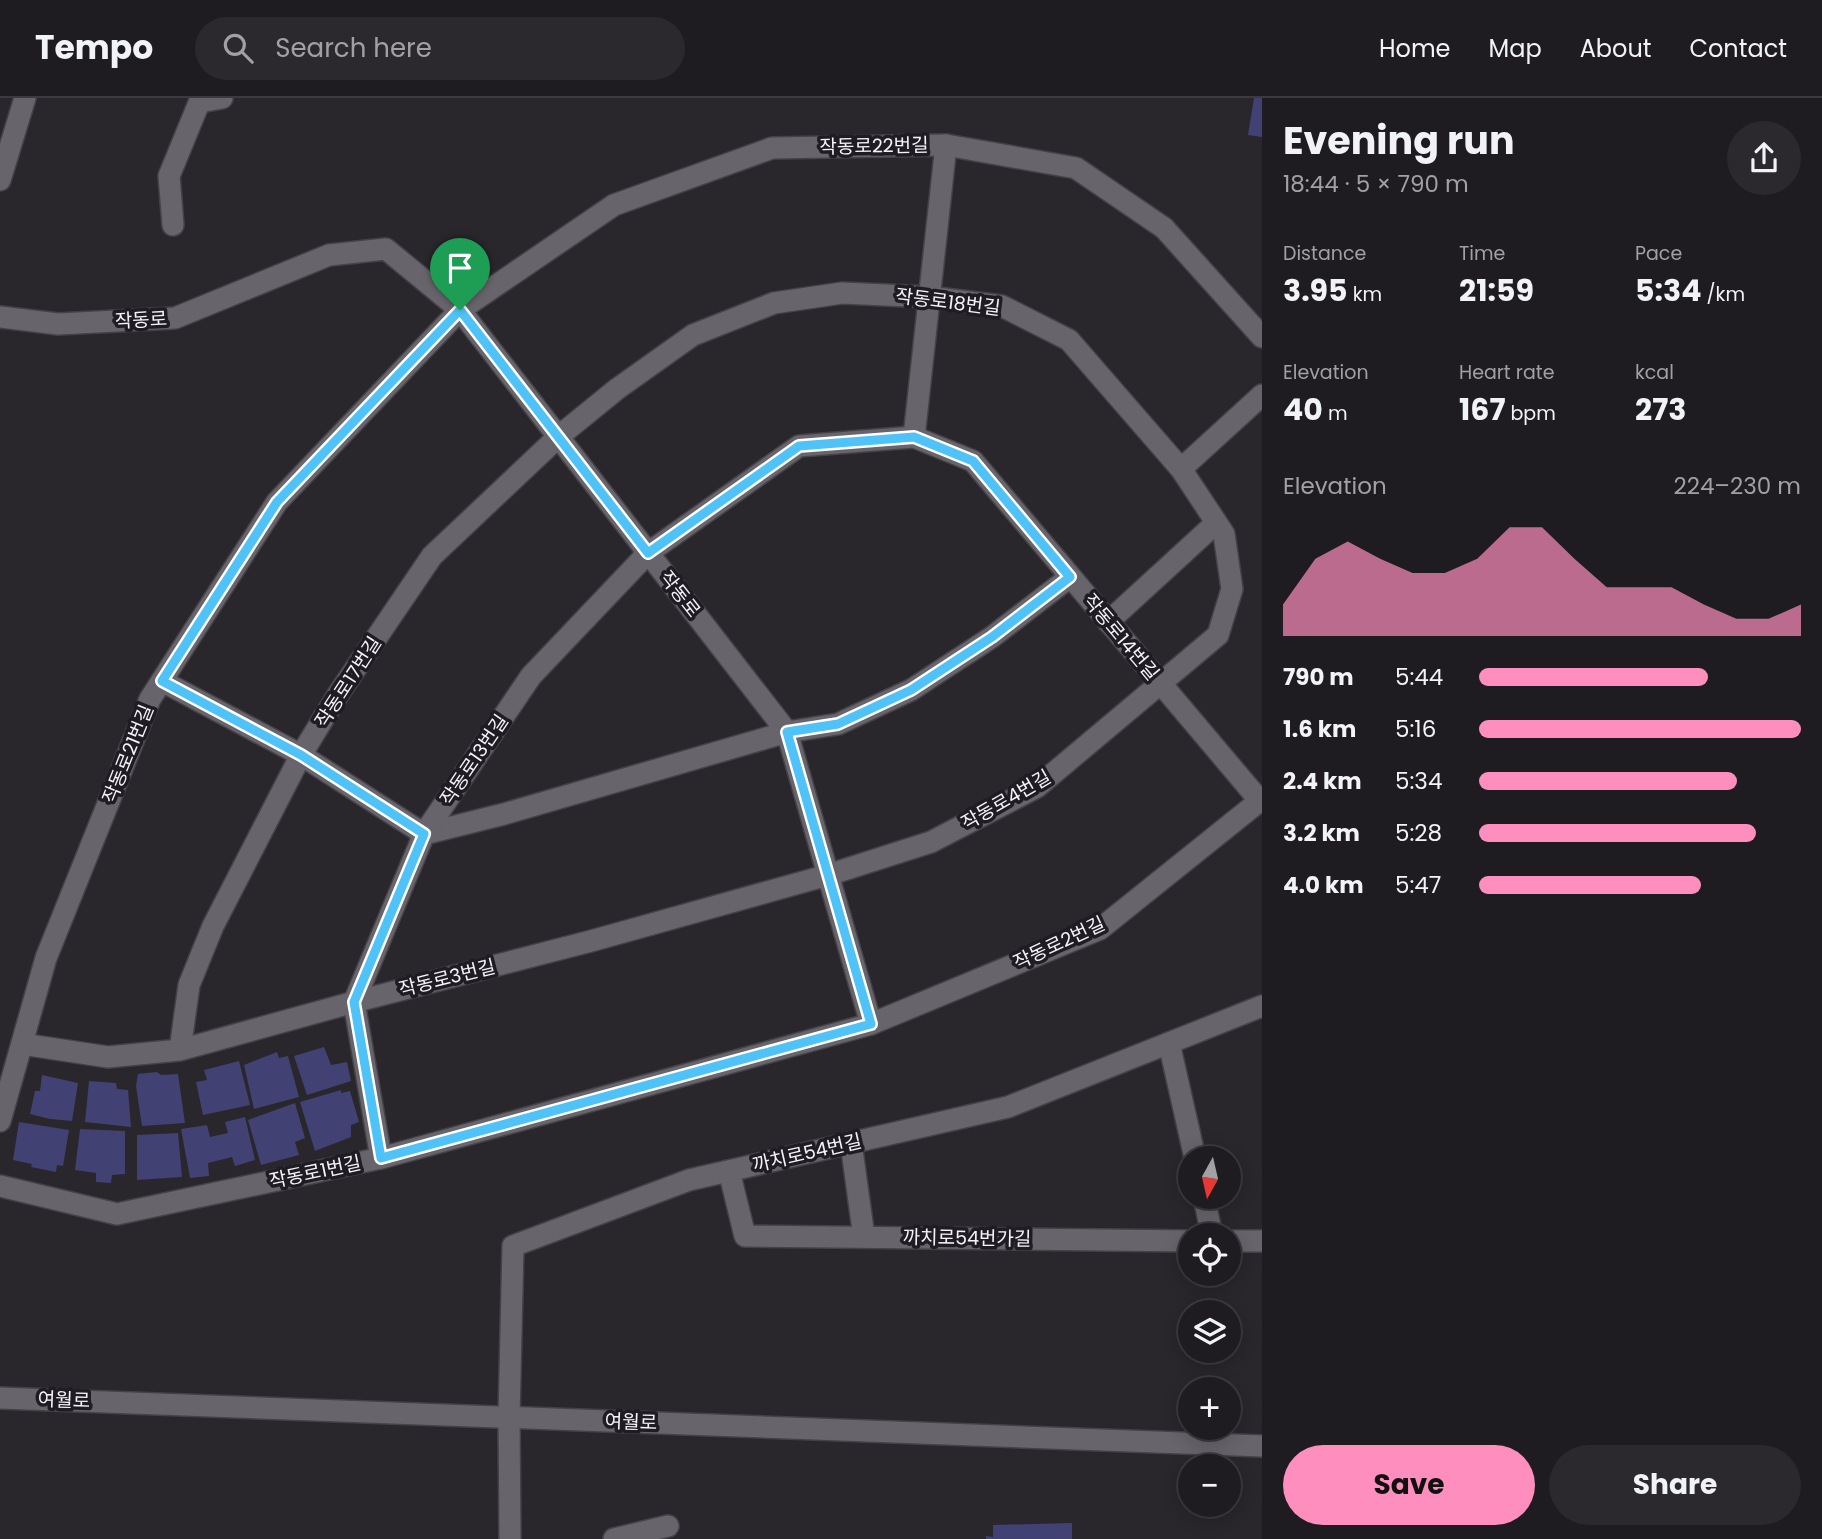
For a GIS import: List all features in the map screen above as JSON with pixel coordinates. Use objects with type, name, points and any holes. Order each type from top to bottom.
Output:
[{"type":"street","points":[[0,180],[25,98]]},
{"type":"street","points":[[173,225],[169,176],[200,100],[222,98]]},
{"type":"street","points":[[914,437],[946,145]]},
{"type":"street","name":"작동로22번길","points":[[460,310],[614,205],[772,148],[946,145],[1076,168],[1164,228],[1262,337]]},
{"type":"street","name":"작동로","points":[[0,317],[58,324],[175,318],[329,255],[387,249],[460,310],[787,732],[871,1024]]},
{"type":"street","name":"작동로18번길","points":[[558,437],[617,389],[693,335],[774,303],[842,293],[929,297],[1002,306],[1069,340],[1181,469],[1224,534],[1232,589],[1218,635],[1161,684]]},
{"type":"street","name":"작동로21번길","points":[[0,1121],[46,958],[150,699],[277,502],[460,310]]},
{"type":"street","points":[[1181,469],[1262,395]]},
{"type":"street","name":"작동로17번길","points":[[180,1050],[189,985],[208,938],[301,755],[339,692],[432,556],[558,437]]},
{"type":"street","name":"작동로14번길","points":[[648,553],[799,446],[914,437],[973,461],[1261,800]]},
{"type":"street","points":[[1108,622],[1216,523]]},
{"type":"street","name":"작동로13번길","points":[[354,1002],[424,834],[531,676],[648,553]]},
{"type":"street","points":[[162,681],[301,755],[424,834],[787,732],[838,724],[911,690],[992,637],[1070,577]]},
{"type":"street","name":"작동로4번길","points":[[828,875],[931,842],[1037,787],[1161,684]]},
{"type":"street","name":"작동로2번길","points":[[871,1024],[1100,929],[1261,800]]},
{"type":"street","name":"작동로3번길","points":[[22,1044],[108,1057],[180,1050],[828,875]]},
{"type":"street","points":[[354,1002],[381,1158]]},
{"type":"street","name":"까치로54번길","points":[[509,1417],[513,1246],[689,1180],[1008,1107],[1262,1006]]},
{"type":"street","name":"작동로1번길","points":[[0,1186],[117,1214],[381,1158],[871,1024]]},
{"type":"street","points":[[1169,1043],[1192,1146]]},
{"type":"street","points":[[851,1143],[864,1237]]},
{"type":"street","name":"까치로54번가길","points":[[729,1171],[745,1236],[1178,1241]]},
{"type":"street","points":[[1241,1241],[1262,1241]]},
{"type":"street","name":"여월로","points":[[0,1398],[1262,1446]]},
{"type":"street","points":[[509,1417],[510,1539]]},
{"type":"street","points":[[614,1539],[668,1526]]},
{"type":"building","points":[[1254,98],[1262,98],[1262,137],[1248,135]]},
{"type":"building","points":[[324,1047],[331,1065],[347,1062],[351,1081],[307,1095],[294,1056]]},
{"type":"building","points":[[277,1052],[279,1058],[288,1056],[299,1097],[254,1109],[244,1065]]},
{"type":"building","points":[[239,1061],[250,1105],[203,1115],[196,1082],[207,1080],[204,1070]]},
{"type":"building","points":[[157,1072],[161,1075],[178,1074],[185,1123],[142,1126],[136,1086],[138,1074]]},
{"type":"building","points":[[42,1075],[78,1083],[72,1121],[30,1114],[35,1091],[40,1091]]},
{"type":"building","points":[[89,1081],[116,1083],[117,1089],[128,1090],[131,1127],[85,1122]]},
{"type":"building","points":[[341,1090],[341,1093],[350,1091],[359,1122],[351,1125],[351,1137],[315,1151],[300,1102]]},
{"type":"building","points":[[295,1103],[305,1138],[295,1142],[299,1155],[261,1165],[248,1120]]},
{"type":"building","points":[[245,1117],[255,1160],[235,1166],[232,1157],[208,1163],[209,1176],[190,1178],[181,1129],[207,1125],[210,1137],[228,1133],[225,1122]]},
{"type":"building","points":[[19,1122],[69,1130],[63,1166],[57,1165],[56,1172],[13,1160]]},
{"type":"building","points":[[80,1129],[125,1131],[125,1174],[112,1175],[111,1183],[96,1182],[96,1173],[75,1170]]},
{"type":"building","points":[[178,1133],[182,1177],[137,1180],[137,1135]]},
{"type":"building","points":[[1072,1523],[1072,1539],[986,1539],[986,1536],[993,1537],[993,1525]]},
{"type":"route","points":[[460,310],[648,553],[799,446],[914,437],[973,461],[1070,577],[992,637],[911,690],[838,724],[787,732],[871,1024],[381,1158],[354,1002],[424,834],[301,755],[162,681],[277,502],[460,310]]}]
